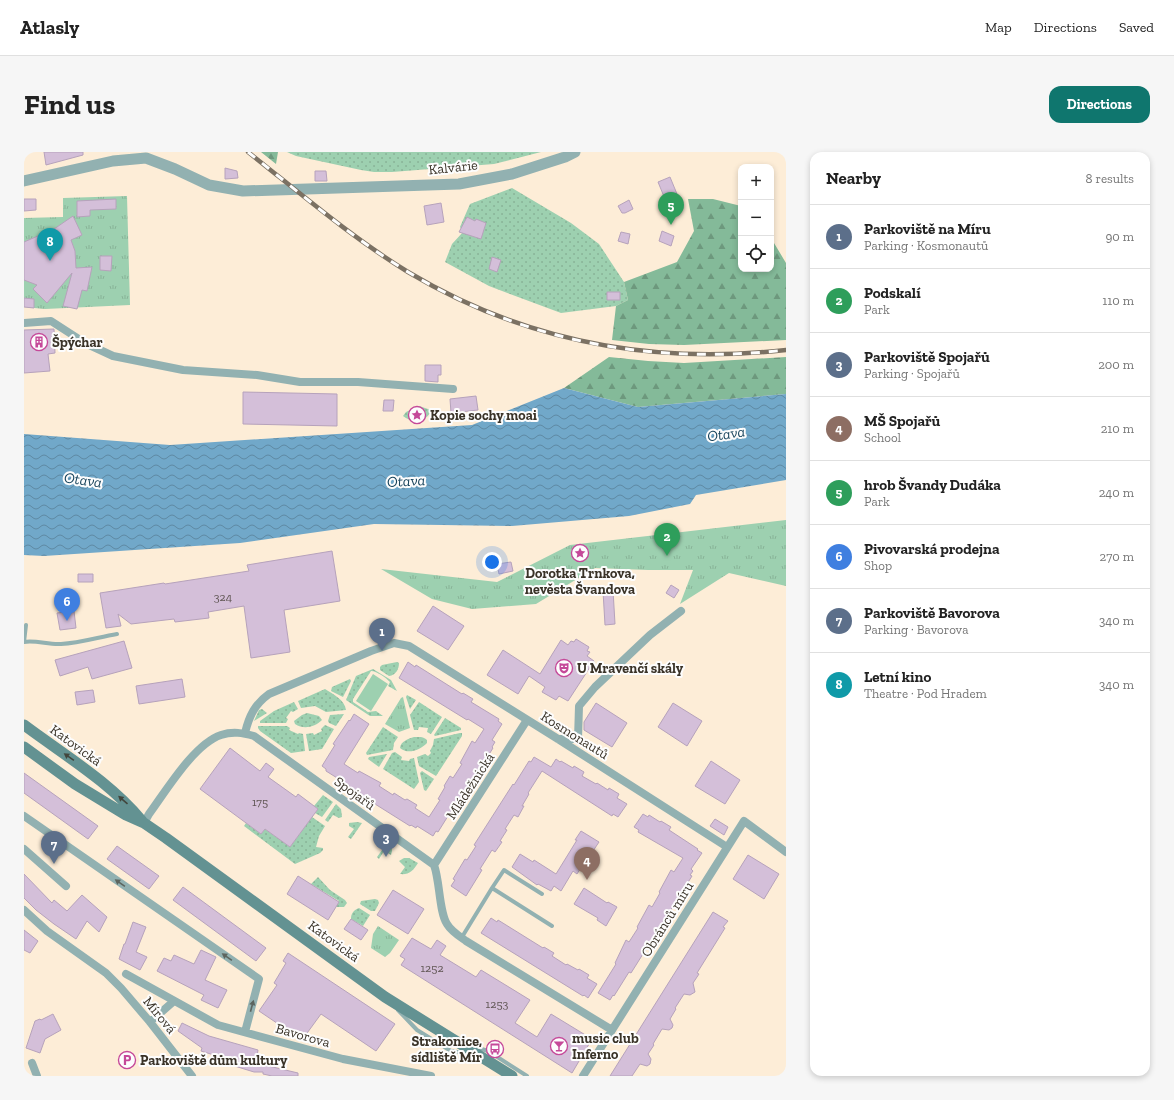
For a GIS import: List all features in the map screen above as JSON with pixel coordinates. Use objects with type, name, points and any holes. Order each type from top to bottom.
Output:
[{"type":"main road","name":"Katovická","points":[[24,725],[105,784],[131,807],[144,823]]},
{"type":"main road","name":"Katovická","points":[[24,747],[75,784],[126,815],[144,823],[385,997],[512,1076]]},
{"type":"street","name":"Kalvárie","points":[[146,155],[209,186],[243,191],[459,184],[512,174],[565,157],[575,152]]},
{"type":"street","points":[[24,181],[112,161],[146,155]]},
{"type":"street","points":[[24,323],[51,322],[85,343],[113,356],[183,370],[258,375],[300,382],[358,382],[453,390]]},
{"type":"street","points":[[558,740],[578,739],[579,706],[595,687],[650,635],[681,611]]},
{"type":"street","name":"Kosmonautů","points":[[245,733],[253,710],[259,702],[269,694],[394,644],[409,646],[727,847]]},
{"type":"street","name":"Mládežnická","points":[[434,865],[527,720]]},
{"type":"street","name":"Spojařů","points":[[144,823],[190,759],[201,747],[221,735],[233,732],[245,733],[263,741],[342,800],[434,865]]},
{"type":"street","points":[[24,816],[259,979],[245,1032]]},
{"type":"street","name":"Obránců míru","points":[[583,1076],[744,821],[786,852]]},
{"type":"street","points":[[24,849],[66,886]]},
{"type":"street","points":[[434,865],[445,922],[453,931],[612,1030]]},
{"type":"street","name":"Mírová","points":[[24,910],[47,931],[106,973],[150,1022],[192,1076]]},
{"type":"street","name":"Bavorova","points":[[126,974],[218,1025],[343,1059],[432,1076]]},
{"type":"street","points":[[150,1022],[174,1001]]},
{"type":"street","points":[[32,1063],[37,1076]]},
{"type":"lane","points":[[26,625],[24,642],[30,641],[47,644],[62,644],[117,634]]},
{"type":"lane","points":[[462,937],[504,870],[542,894]]},
{"type":"lane","points":[[492,888],[552,926]]},
{"type":"lane","points":[[385,997],[417,1030],[451,1051],[479,1056]]},
{"type":"lane","points":[[454,1041],[488,1051],[527,1076]]},
{"type":"green space","points":[[261,152],[278,152],[276,164]]},
{"type":"green space","points":[[287,152],[541,152],[494,164],[374,172],[296,156]]},
{"type":"green space","points":[[512,188],[571,223],[599,244],[624,282],[628,300],[616,306],[561,313],[489,286],[445,262],[452,244],[463,232],[460,227],[470,204]]},
{"type":"green space","points":[[127,196],[130,305],[45,309],[24,307],[24,218],[63,217],[63,198]]},
{"type":"green space","points":[[688,199],[713,199],[738,205],[738,272],[774,272],[774,243],[786,263],[786,340],[684,345],[649,344],[612,340],[616,306],[628,300],[624,282],[677,262],[694,231]]},
{"type":"green space","points":[[609,357],[684,363],[786,357],[786,394],[638,407],[564,388]]},
{"type":"green space","points":[[419,406],[431,410],[427,417],[415,421],[407,419],[403,416],[406,412]]},
{"type":"green space","points":[[786,520],[786,586],[729,573],[680,604],[693,570],[595,568],[536,604],[472,609],[432,599],[381,569],[497,582],[570,545]]},
{"type":"green space","points":[[397,662],[399,663],[398,669],[395,673],[389,676],[380,670],[382,665]]},
{"type":"green space","points":[[373,669],[391,680],[397,691],[388,686],[390,682],[384,677],[371,671],[353,699],[353,702],[368,712],[376,711],[383,716],[370,716],[346,700],[356,676]]},
{"type":"green space","points":[[373,674],[388,684],[371,711],[356,701]]},
{"type":"green space","points":[[350,679],[351,681],[343,697],[331,691],[332,687]]},
{"type":"green space","points":[[325,689],[341,700],[346,710],[326,712],[315,706],[301,708],[298,701]]},
{"type":"green space","points":[[407,695],[416,700],[410,709],[406,697]]},
{"type":"green space","points":[[403,697],[410,728],[399,732],[385,724]]},
{"type":"green space","points":[[294,702],[298,709],[293,712],[291,711],[286,718],[288,719],[286,723],[260,723],[260,721],[274,711]]},
{"type":"green space","points":[[419,702],[442,717],[431,734],[427,732],[428,728],[419,727],[418,730],[414,730],[410,715]]},
{"type":"green space","points":[[262,709],[267,713],[254,721],[259,710]]},
{"type":"green space","points":[[307,713],[319,716],[322,720],[309,727],[302,727],[295,724],[294,721]]},
{"type":"green space","points":[[344,714],[336,726],[329,723],[328,721],[330,715]]},
{"type":"green space","points":[[445,718],[461,728],[461,730],[435,736],[434,735]]},
{"type":"green space","points":[[325,725],[334,729],[322,749],[309,751],[306,734],[313,733],[314,735],[322,731],[321,729]]},
{"type":"green space","points":[[258,726],[287,726],[290,728],[289,730],[298,734],[303,734],[305,751],[291,753],[260,731]]},
{"type":"green space","points":[[383,727],[398,737],[394,743],[393,750],[367,755],[366,753]]},
{"type":"green space","points":[[462,733],[462,736],[436,776],[419,766],[417,757],[425,754],[428,756],[431,753],[430,751],[434,739]]},
{"type":"green space","points":[[414,737],[424,738],[427,740],[427,743],[414,751],[407,751],[400,748],[403,742]]},
{"type":"green space","points":[[395,752],[402,757],[401,760],[409,761],[410,759],[414,758],[419,782],[414,789],[383,769],[392,753]]},
{"type":"green space","points":[[387,754],[379,767],[368,759],[369,757]]},
{"type":"green space","points":[[422,771],[434,779],[426,791],[424,790],[420,773]]},
{"type":"green space","points":[[323,795],[333,802],[322,817],[315,813],[318,809],[314,806]]},
{"type":"green space","points":[[336,804],[341,809],[342,817],[339,818],[333,815],[328,822],[325,820]]},
{"type":"green space","points":[[312,817],[325,826],[319,836],[316,847],[323,848],[323,850],[320,853],[295,864],[244,826],[246,823],[261,834],[265,829],[290,847]]},
{"type":"green space","points":[[349,823],[362,823],[351,839],[348,837],[354,829],[349,826]]},
{"type":"green space","points":[[388,842],[392,847],[391,855],[384,851],[379,859],[377,857]]},
{"type":"green space","points":[[404,858],[409,858],[418,863],[410,872],[400,874],[405,867],[399,861]]},
{"type":"green space","points":[[318,877],[330,890],[345,900],[347,903],[344,907],[336,907],[339,901],[311,884]]},
{"type":"green space","points":[[378,900],[379,903],[375,911],[371,911],[360,904],[361,901]]},
{"type":"green space","points":[[359,908],[370,915],[363,926],[351,919],[353,912]]},
{"type":"green space","points":[[378,926],[399,940],[390,953],[385,957],[371,948],[373,934]]},
{"type":"water","name":"Otava","points":[[564,388],[638,407],[786,394],[786,480],[696,495],[690,504],[629,516],[512,526],[374,524],[240,543],[44,556],[24,555],[24,434],[170,445],[472,425]]},
{"type":"building","points":[[44,152],[83,152],[83,155],[46,165]]},
{"type":"building","points":[[225,168],[237,171],[238,178],[225,179]]},
{"type":"building","points":[[315,171],[326,171],[327,181],[315,181]]},
{"type":"building","points":[[670,177],[677,194],[665,199],[658,182]]},
{"type":"building","points":[[24,199],[36,199],[36,210],[24,211]]},
{"type":"building","points":[[116,199],[116,209],[90,210],[90,216],[77,217],[77,201]]},
{"type":"building","points":[[629,200],[633,209],[622,213],[618,206]]},
{"type":"building","points":[[441,203],[444,222],[427,225],[424,206]]},
{"type":"building","points":[[73,216],[82,235],[71,240],[75,251],[76,268],[92,267],[87,291],[82,290],[77,309],[63,306],[72,273],[47,303],[33,289],[37,285],[24,280],[24,242],[54,229]]},
{"type":"building","points":[[467,217],[475,221],[476,219],[486,223],[481,239],[459,232]]},
{"type":"building","points":[[662,231],[674,236],[671,246],[659,241]]},
{"type":"building","points":[[621,232],[630,234],[628,244],[618,241]]},
{"type":"building","points":[[100,256],[112,256],[111,271],[100,270]]},
{"type":"building","points":[[492,257],[501,260],[497,272],[489,269]]},
{"type":"building","points":[[607,292],[620,292],[620,300],[607,300]]},
{"type":"building","points":[[24,298],[34,299],[34,308],[24,307]]},
{"type":"building","name":"Špýchar","points":[[54,329],[55,353],[48,354],[50,371],[24,373],[24,330]]},
{"type":"building","points":[[425,365],[441,365],[441,375],[438,375],[438,382],[425,381]]},
{"type":"building","points":[[243,392],[337,394],[337,426],[243,424]]},
{"type":"building","points":[[476,396],[478,410],[451,413],[450,399]]},
{"type":"building","points":[[384,400],[394,400],[393,411],[383,411]]},
{"type":"building","points":[[332,551],[340,601],[284,610],[290,652],[251,658],[244,606],[208,612],[209,618],[175,622],[174,619],[131,624],[118,614],[121,626],[106,628],[100,593],[249,571],[247,565]]},
{"type":"building","points":[[511,562],[513,571],[499,574],[497,564]]},
{"type":"building","points":[[78,574],[93,574],[93,582],[78,582]]},
{"type":"building","points":[[671,585],[679,590],[674,598],[666,593]]},
{"type":"building","points":[[613,590],[615,624],[605,625],[603,591]]},
{"type":"building","points":[[433,606],[464,626],[448,650],[417,631]]},
{"type":"building","points":[[74,611],[76,628],[60,630],[57,613]]},
{"type":"building","points":[[576,639],[589,647],[587,651],[590,652],[587,656],[594,661],[568,701],[559,696],[556,700],[542,692],[545,687],[529,676],[518,694],[487,675],[503,650],[540,674],[561,640],[568,645],[571,641],[574,642]]},
{"type":"building","points":[[124,641],[132,668],[92,679],[88,667],[60,676],[55,660]]},
{"type":"building","points":[[408,662],[415,667],[416,665],[462,694],[463,693],[473,699],[471,702],[499,719],[498,721],[502,724],[492,740],[495,742],[492,747],[493,748],[455,809],[453,808],[438,832],[436,831],[433,836],[417,826],[416,828],[411,825],[410,826],[349,788],[350,786],[326,771],[326,769],[322,766],[335,745],[333,744],[354,714],[369,724],[344,764],[358,773],[359,771],[381,783],[379,786],[393,795],[394,793],[417,805],[415,808],[429,817],[440,800],[438,799],[450,776],[453,778],[462,764],[460,763],[472,741],[475,743],[484,729],[399,678]]},
{"type":"building","points":[[182,679],[185,697],[139,704],[136,686]]},
{"type":"building","points":[[93,690],[95,702],[77,705],[75,692]]},
{"type":"building","points":[[596,703],[627,723],[612,747],[584,730],[584,722]]},
{"type":"building","points":[[673,703],[702,721],[687,746],[658,727]]},
{"type":"building","points":[[230,748],[260,771],[266,763],[274,769],[268,777],[296,797],[298,794],[318,809],[290,847],[265,829],[261,834],[200,789]]},
{"type":"building","points":[[534,757],[551,767],[556,759],[573,768],[574,766],[584,772],[582,776],[608,790],[609,788],[619,794],[617,798],[627,804],[618,817],[613,814],[612,816],[542,771],[528,793],[529,794],[522,806],[524,806],[518,817],[514,815],[505,829],[507,830],[500,841],[502,842],[495,852],[492,850],[466,896],[451,886],[455,880],[453,879],[465,859],[467,860],[476,846],[474,845],[513,784],[514,785],[529,761],[531,762]]},
{"type":"building","points":[[711,761],[740,780],[725,804],[695,786]]},
{"type":"building","points":[[24,773],[98,826],[88,839],[24,793]]},
{"type":"building","points":[[643,814],[648,817],[649,815],[671,827],[669,830],[702,853],[691,869],[693,871],[690,875],[692,876],[631,973],[629,972],[610,1000],[598,993],[616,964],[615,963],[626,940],[629,942],[638,928],[637,927],[649,905],[652,907],[671,870],[674,872],[683,858],[638,832],[639,830],[634,827]]},
{"type":"building","points":[[715,819],[728,827],[724,835],[710,826]]},
{"type":"building","points":[[581,831],[599,842],[593,851],[592,850],[577,874],[573,871],[561,891],[554,886],[551,891],[538,884],[537,885],[512,867],[520,854],[533,862],[534,860],[556,874]]},
{"type":"building","points":[[117,846],[159,876],[149,889],[107,859]]},
{"type":"building","points":[[748,855],[779,874],[764,899],[733,879]]},
{"type":"building","points":[[24,874],[52,903],[54,900],[67,911],[82,895],[107,917],[99,932],[87,921],[76,939],[54,924],[36,910],[24,898]]},
{"type":"building","points":[[298,876],[339,902],[328,920],[287,894]]},
{"type":"building","points":[[183,887],[266,948],[256,961],[173,900]]},
{"type":"building","points":[[584,888],[607,903],[608,902],[617,907],[606,926],[597,920],[598,918],[574,904]]},
{"type":"building","points":[[393,890],[424,909],[408,934],[377,915]]},
{"type":"building","points":[[713,912],[728,921],[723,927],[725,928],[697,973],[699,974],[693,983],[695,992],[690,995],[684,994],[670,1019],[673,1025],[672,1028],[669,1030],[662,1029],[653,1044],[654,1045],[648,1054],[651,1059],[650,1064],[647,1066],[640,1064],[632,1076],[610,1076]]},
{"type":"building","points":[[491,918],[497,922],[498,920],[543,948],[544,947],[554,953],[552,956],[566,965],[567,964],[578,970],[579,969],[589,975],[587,978],[597,984],[588,998],[481,933]]},
{"type":"building","points":[[351,919],[368,930],[361,940],[344,929]]},
{"type":"building","points":[[133,922],[146,927],[136,952],[147,957],[140,970],[119,959]]},
{"type":"building","points":[[24,930],[38,941],[30,953],[24,950]]},
{"type":"building","points":[[412,938],[431,949],[437,940],[446,946],[440,955],[476,977],[481,970],[530,1000],[515,1023],[537,1037],[551,1014],[592,1039],[572,1073],[401,965],[405,959],[400,956]]},
{"type":"building","points":[[201,950],[216,957],[205,980],[227,990],[218,1008],[201,1000],[204,995],[157,971],[164,958],[171,961],[174,955],[194,964]]},
{"type":"building","points":[[288,953],[395,1024],[376,1051],[321,1014],[302,1040],[259,1011],[277,985],[274,983],[286,963],[283,961]]},
{"type":"building","points":[[53,1014],[61,1030],[45,1039],[40,1053],[26,1048],[35,1021],[41,1020]]},
{"type":"building","points":[[182,1023],[209,1036],[258,1050],[256,1063],[298,1073],[298,1076],[272,1076],[263,1074],[263,1072],[254,1072],[228,1064],[230,1060],[201,1051],[202,1048],[178,1031]]},
{"type":"railway","points":[[248,152],[326,214],[366,244],[408,272],[452,296],[497,316],[543,331],[590,343],[638,350],[686,354],[736,354],[786,350]]},
{"type":"place","name":"hrob Švandy Dudáka","points":[[671,225]]},
{"type":"place","name":"Letní kino","points":[[50,261]]},
{"type":"place","name":"Špýchar","points":[[39,342]]},
{"type":"place","name":"Kopie sochy moai","points":[[417,415]]},
{"type":"place","name":"Dorotka Trnkova, nevěsta Švandova","points":[[580,553]]},
{"type":"place","name":"Podskalí","points":[[667,556]]},
{"type":"place","name":"Pivovarská prodejna","points":[[67,621]]},
{"type":"place","name":"Parkoviště na Míru","points":[[382,651]]},
{"type":"place","name":"U Mravenčí skály","points":[[564,668]]},
{"type":"place","name":"Parkoviště Spojařů","points":[[386,857]]},
{"type":"place","name":"Parkoviště Bavorova","points":[[54,864]]},
{"type":"place","name":"MŠ Spojařů","points":[[587,880]]},
{"type":"place","name":"music club Inferno","points":[[559,1046]]},
{"type":"place","name":"Strakonice, sídliště Mír","points":[[495,1049]]},
{"type":"place","name":"Parkoviště dům kultury","points":[[127,1060]]}]
